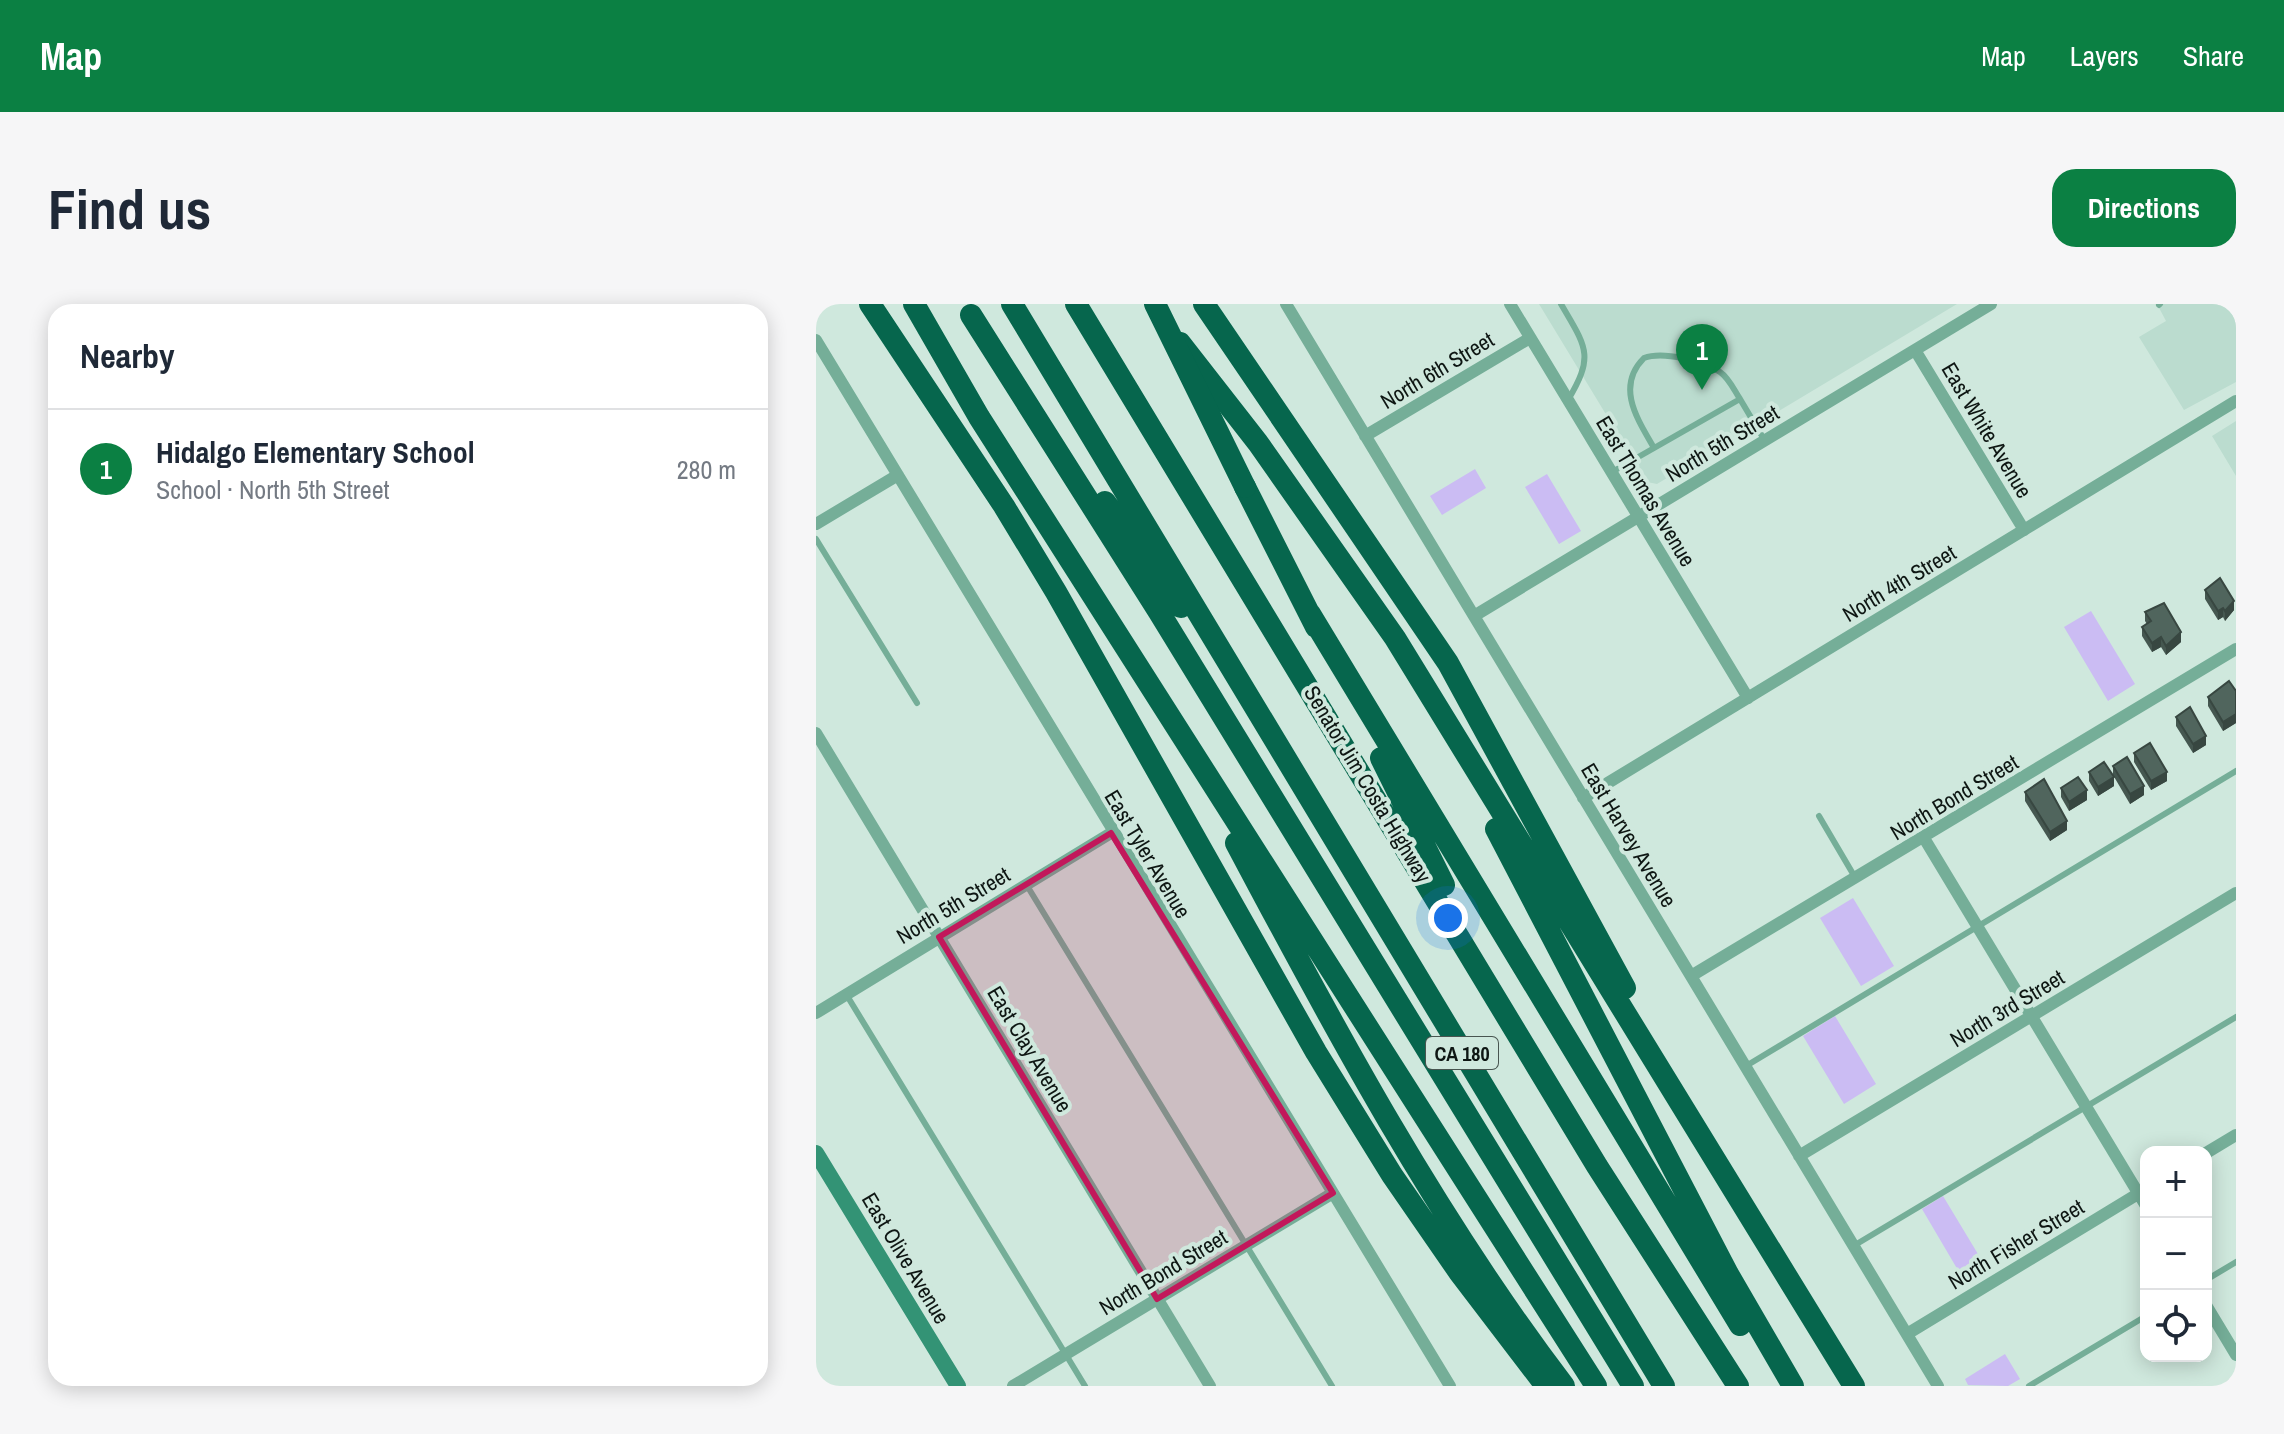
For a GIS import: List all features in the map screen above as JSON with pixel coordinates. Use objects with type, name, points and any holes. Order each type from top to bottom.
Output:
[{"type":"highway","points":[[870,304],[1004,506],[1056,592],[1316,1052],[1392,1175],[1459,1272],[1546,1386]]},
{"type":"highway","points":[[914,304],[979,417],[1596,1386]]},
{"type":"highway","name":"CA 180","points":[[1012,304],[1664,1386]]},
{"type":"highway","name":"Senator Jim Costa Highway","points":[[1076,304],[1520,1037],[1738,1386]]},
{"type":"highway","points":[[1153,304],[1520,1037]]},
{"type":"highway","points":[[1153,304],[1258,443],[1395,638],[1854,1386]]},
{"type":"highway","points":[[1204,304],[1448,663],[1724,1172]]},
{"type":"highway","points":[[967,310],[1261,719]]},
{"type":"highway","points":[[967,310],[1159,612],[1633,1386]]},
{"type":"highway","points":[[1327,542],[1466,773],[1717,1253],[1793,1386]]},
{"type":"highway","points":[[1310,614],[1779,1386]]},
{"type":"highway","points":[[1174,726],[1257,883],[1440,1208],[1491,1288],[1564,1386]]},
{"type":"main road","name":"East Olive Avenue","points":[[816,1153],[958,1386]]},
{"type":"street","name":"East Harvey Avenue","points":[[1286,304],[1938,1386]]},
{"type":"street","name":"East Thomas Avenue","points":[[1510,304],[1748,698]]},
{"type":"street","name":"North 5th Street","points":[[1474,616],[1991,304]]},
{"type":"street","name":"North 6th Street","points":[[1365,436],[1530,338]]},
{"type":"street","name":"East Tyler Avenue","points":[[816,340],[1111,833],[1450,1386]]},
{"type":"street","name":"East White Avenue","points":[[1915,350],[2024,530]]},
{"type":"street","name":"North 4th Street","points":[[1583,798],[2236,401]]},
{"type":"street","points":[[816,524],[898,475]]},
{"type":"street","name":"North Bond Street","points":[[1691,976],[2236,649]]},
{"type":"street","name":"East Clay Avenue","points":[[816,733],[1210,1386]]},
{"type":"street","name":"North 5th Street","points":[[816,1013],[1111,833]]},
{"type":"street","points":[[1924,838],[2086,1106],[2140,1188]]},
{"type":"street","name":"North 3rd Street","points":[[1799,1156],[2236,893]]},
{"type":"street","points":[[2212,1149],[2236,1135]]},
{"type":"street","name":"North Fisher Street","points":[[1907,1334],[2140,1192]]},
{"type":"street","name":"North Bond Street","points":[[1013,1386],[1333,1193]]},
{"type":"street","points":[[2212,1315],[2236,1355]]},
{"type":"street","points":[[2230,1386],[2236,1382]]},
{"type":"lane","points":[[1561,304],[1587,353],[1582,377],[1568,400]]},
{"type":"lane","points":[[1654,448],[1629,400],[1633,373],[1644,358],[1661,355],[1715,369],[1727,378],[1765,441]]},
{"type":"lane","points":[[1612,472],[1740,399]]},
{"type":"lane","points":[[816,539],[917,703]]},
{"type":"lane","points":[[1745,1066],[2236,771]]},
{"type":"lane","points":[[1819,816],[1856,879]]},
{"type":"lane","points":[[1026,884],[1332,1386]]},
{"type":"lane","points":[[846,994],[1085,1386]]},
{"type":"lane","points":[[1854,1246],[2236,1017]]},
{"type":"lane","points":[[2212,1276],[2236,1262]]},
{"type":"lane","points":[[2029,1386],[2140,1320]]},
{"type":"highlighted area","points":[[1111,833],[1333,1193],[1157,1299],[939,937]]},
{"type":"shaded area","points":[[1539,304],[1957,304],[1657,484],[1647,482]]},
{"type":"shaded area","points":[[2157,304],[2232,304],[2236,311],[2236,382],[2184,410],[2139,337],[2166,321]]},
{"type":"shaded area","points":[[2236,421],[2236,476],[2212,436]]},
{"type":"shaded area","points":[[1475,469],[1486,488],[1442,515],[1430,496]]},
{"type":"shaded area","points":[[1547,474],[1581,531],[1559,544],[1525,487]]},
{"type":"shaded area","points":[[2091,611],[2135,684],[2108,701],[2064,627]]},
{"type":"shaded area","points":[[1853,898],[1894,966],[1861,986],[1820,918]]},
{"type":"shaded area","points":[[1835,1016],[1876,1084],[1844,1104],[1803,1036]]},
{"type":"shaded area","points":[[1943,1196],[1984,1264],[1962,1277],[1922,1209]]},
{"type":"shaded area","points":[[2005,1354],[2020,1379],[2008,1386],[1968,1385],[1965,1379]]},
{"type":"building","points":[[2220,578],[2234,601],[2225,611],[2223,608],[2218,611],[2205,590]]},
{"type":"building","points":[[2164,603],[2181,632],[2166,646],[2161,637],[2152,643],[2142,627],[2151,621],[2145,612]]},
{"type":"building","points":[[2229,681],[2236,691],[2236,714],[2223,722],[2208,697]]},
{"type":"building","points":[[2190,707],[2206,736],[2193,744],[2176,717]]},
{"type":"building","points":[[2150,743],[2167,772],[2151,781],[2134,753]]},
{"type":"building","points":[[2127,757],[2144,786],[2130,794],[2113,766]]},
{"type":"building","points":[[2104,762],[2114,777],[2098,787],[2089,772]]},
{"type":"building","points":[[2078,777],[2087,790],[2069,802],[2061,788]]},
{"type":"building","points":[[2044,779],[2067,821],[2050,832],[2025,792]]},
{"type":"place","name":"Hidalgo Elementary School","points":[[1702,390]]}]
